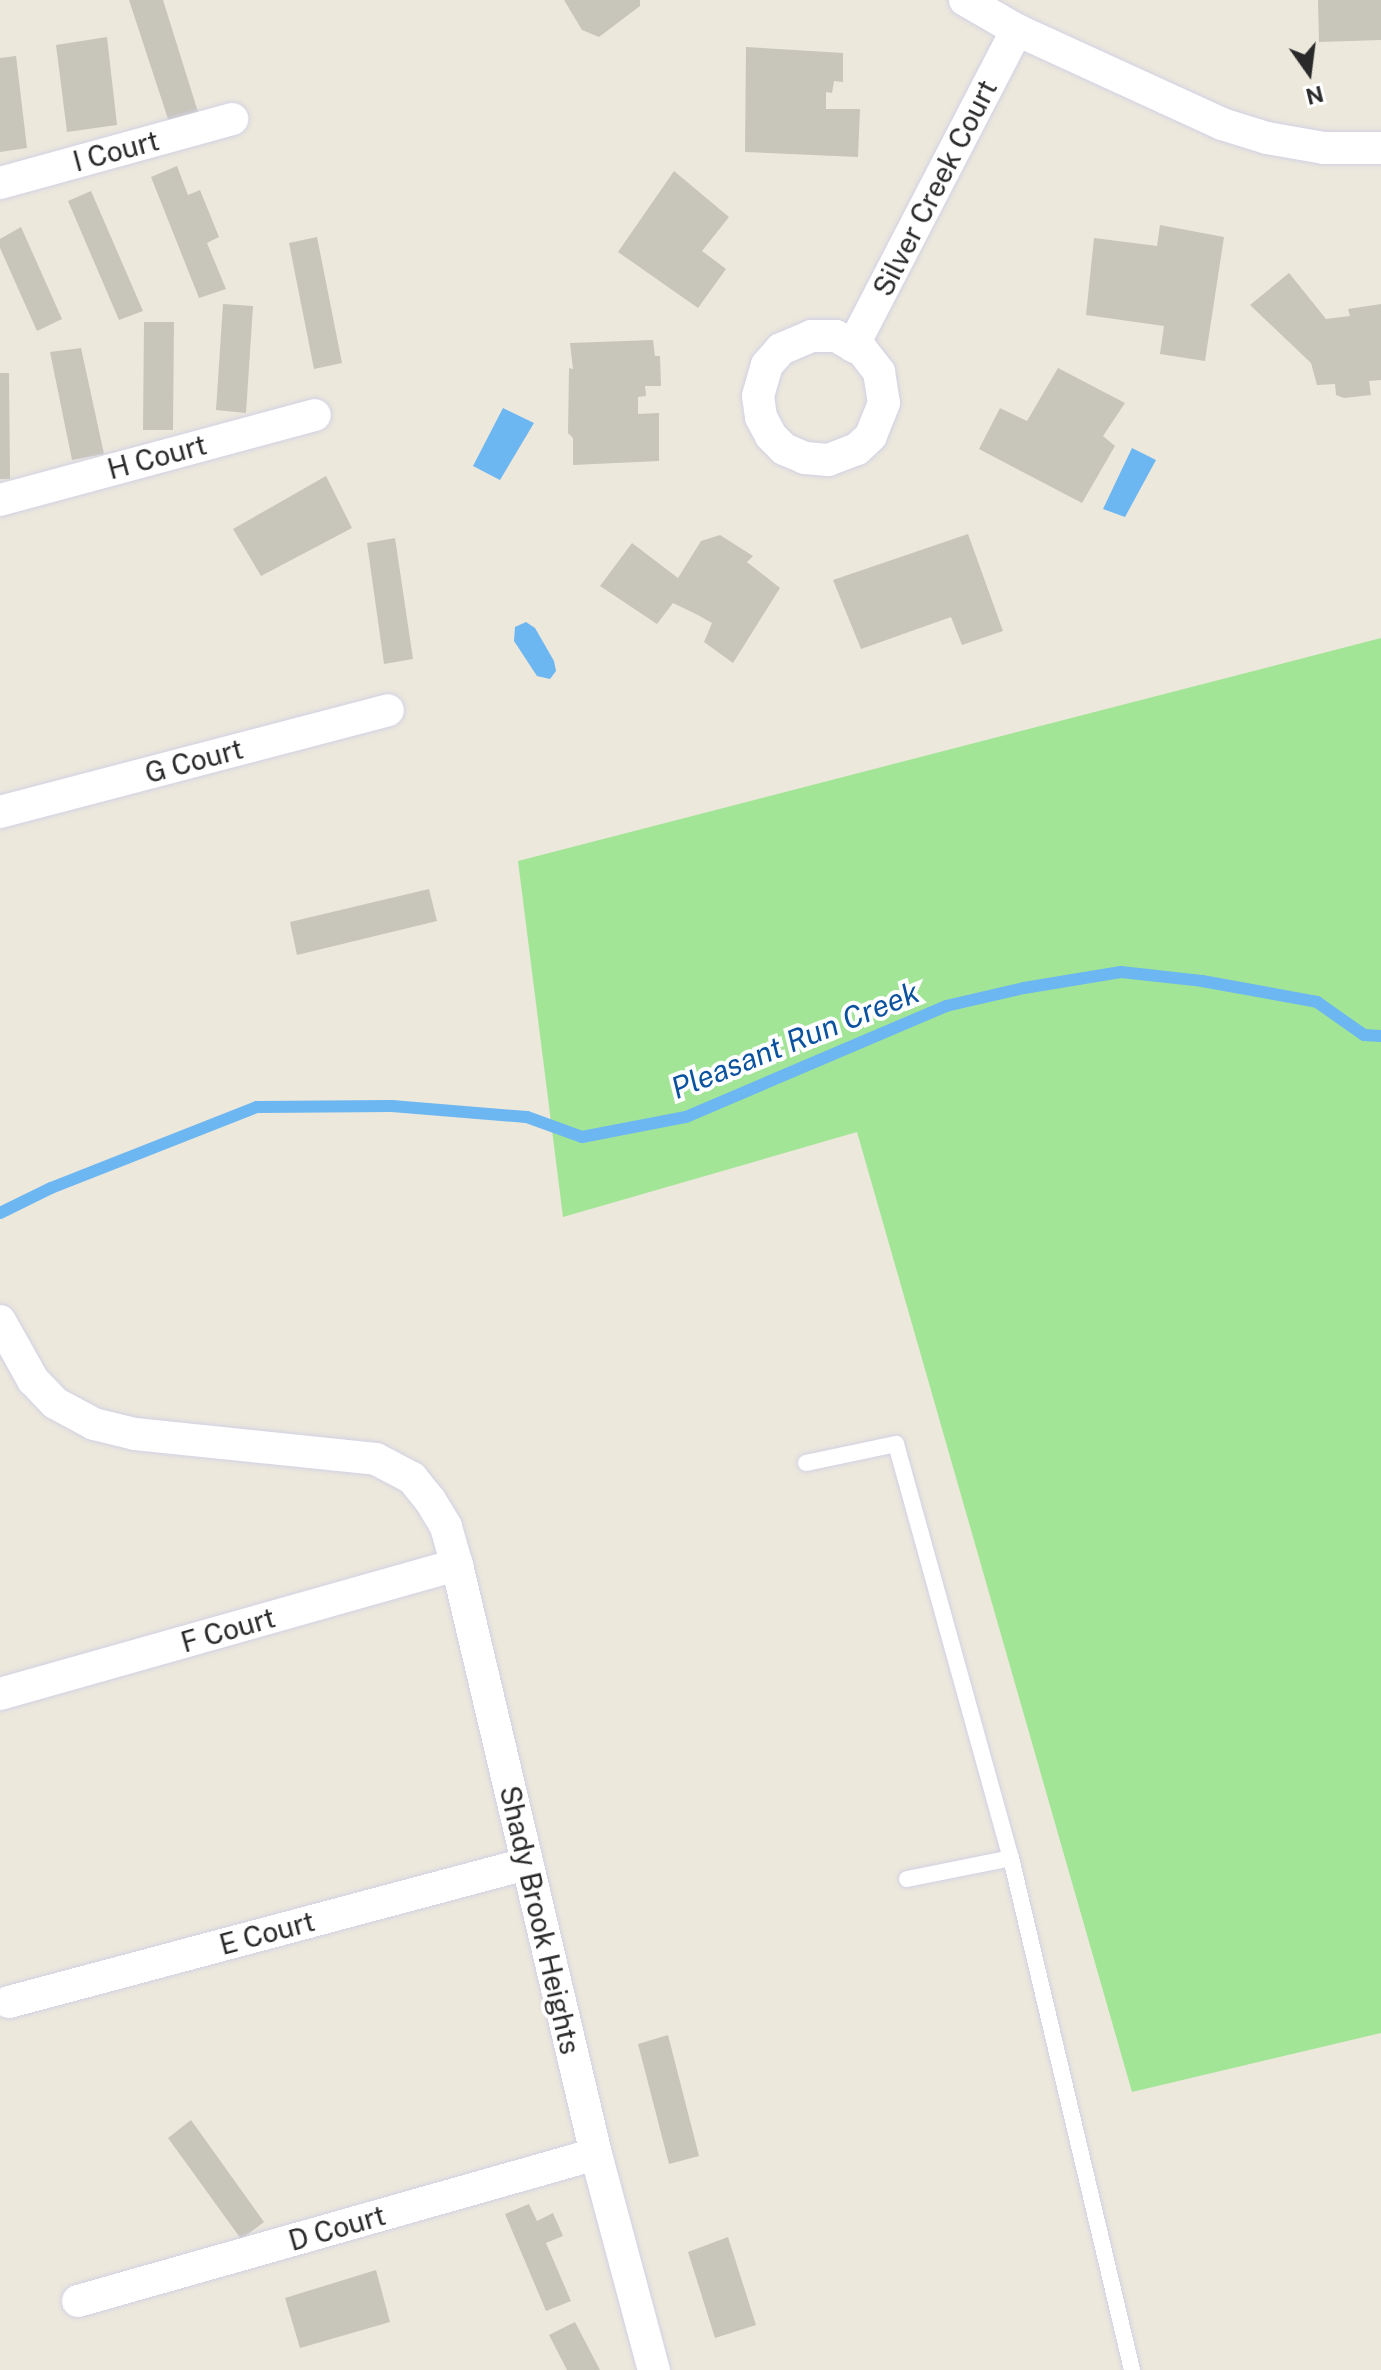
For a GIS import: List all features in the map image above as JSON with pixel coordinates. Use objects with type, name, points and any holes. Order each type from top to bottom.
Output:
[{"type":"street","points":[[965,0],[1017,30],[1222,124],[1267,138],[1324,148],[1381,148]]},
{"type":"street","name":"Silver Creek Court","points":[[853,346],[1017,30]]},
{"type":"street","name":"I Court","points":[[0,183],[232,119]]},
{"type":"street","name":"H Court","points":[[0,500],[315,415]]},
{"type":"street","name":"G Court","points":[[0,812],[388,710]]},
{"type":"street","name":"Shady Brook Heights","points":[[0,1321],[33,1380],[55,1403],[94,1424],[135,1434],[376,1459],[412,1478],[446,1527],[596,2154],[654,2370]]},
{"type":"street","name":"F Court","points":[[0,1694],[457,1565]]},
{"type":"street","name":"E Court","points":[[9,2002],[526,1864]]},
{"type":"street","name":"D Court","points":[[78,2301],[596,2154]]},
{"type":"lane","points":[[806,1463],[896,1444],[1011,1858],[1132,2370]]},
{"type":"lane","points":[[907,1879],[1011,1858]]},
{"type":"green space","points":[[1381,638],[1381,2033],[1132,2092],[857,1132],[563,1217],[518,861]]},
{"type":"water","points":[[503,408],[534,423],[500,480],[473,466]]},
{"type":"water","points":[[1132,448],[1156,460],[1125,517],[1103,509]]},
{"type":"water","points":[[526,622],[535,628],[554,661],[556,671],[550,679],[537,676],[514,641],[515,627]]},
{"type":"building","points":[[129,0],[163,0],[198,112],[169,122]]},
{"type":"building","points":[[564,0],[640,0],[640,6],[599,37],[582,30]]},
{"type":"building","points":[[1318,0],[1381,0],[1381,40],[1319,42]]},
{"type":"building","points":[[107,37],[117,125],[67,132],[56,45]]},
{"type":"building","points":[[746,47],[843,53],[843,82],[834,81],[832,93],[826,92],[826,109],[860,109],[858,157],[745,152]]},
{"type":"building","points":[[16,56],[27,148],[0,152],[0,58]]},
{"type":"building","points":[[177,166],[188,195],[200,190],[219,237],[207,243],[226,289],[199,298],[151,177]]},
{"type":"building","points":[[674,171],[729,217],[702,251],[726,269],[698,308],[618,252]]},
{"type":"building","points":[[91,191],[143,311],[119,320],[68,201]]},
{"type":"building","points":[[1160,225],[1224,237],[1205,361],[1160,354],[1164,326],[1086,315],[1094,238],[1157,246]]},
{"type":"building","points":[[21,227],[62,319],[37,331],[0,248],[0,239]]},
{"type":"building","points":[[317,237],[342,363],[314,369],[289,243]]},
{"type":"building","points":[[1289,273],[1326,319],[1350,316],[1348,309],[1381,304],[1381,380],[1369,381],[1371,395],[1344,398],[1336,395],[1335,384],[1317,385],[1311,363],[1250,305]]},
{"type":"building","points":[[223,304],[253,306],[246,413],[216,410]]},
{"type":"building","points":[[144,322],[174,322],[173,430],[143,430]]},
{"type":"building","points":[[653,340],[655,356],[660,356],[661,386],[645,386],[646,396],[638,397],[638,414],[659,413],[659,461],[573,465],[573,438],[568,433],[569,368],[573,369],[570,343]]},
{"type":"building","points":[[81,348],[104,454],[72,460],[50,352]]},
{"type":"building","points":[[1058,368],[1125,403],[1103,436],[1115,446],[1082,503],[979,449],[1000,408],[1027,421]]},
{"type":"building","points":[[0,373],[9,373],[10,479],[0,479]]},
{"type":"building","points":[[326,476],[352,528],[261,576],[233,529]]},
{"type":"building","points":[[968,534],[1003,631],[962,645],[951,617],[861,649],[833,580]]},
{"type":"building","points":[[720,535],[753,556],[747,562],[780,588],[733,663],[704,642],[712,623],[673,603],[657,624],[600,586],[632,543],[678,578],[701,541]]},
{"type":"building","points":[[395,538],[413,659],[384,664],[367,543]]},
{"type":"building","points":[[429,889],[437,921],[297,955],[290,922]]},
{"type":"building","points":[[668,2035],[699,2156],[669,2164],[638,2044]]},
{"type":"building","points":[[191,2120],[264,2222],[241,2239],[168,2138]]},
{"type":"building","points":[[529,2204],[537,2221],[553,2213],[563,2236],[546,2243],[571,2301],[546,2311],[505,2214]]},
{"type":"building","points":[[728,2237],[756,2325],[715,2338],[688,2252]]},
{"type":"building","points":[[376,2270],[390,2322],[300,2348],[285,2298]]},
{"type":"building","points":[[575,2322],[600,2370],[567,2370],[549,2335]]},
{"type":"waterway","name":"Pleasant Run Creek","points":[[0,1213],[51,1188],[257,1107],[392,1106],[527,1117],[582,1137],[686,1117],[946,1006],[1024,988],[1121,972],[1202,981],[1317,1002],[1364,1035],[1381,1036]]}]
